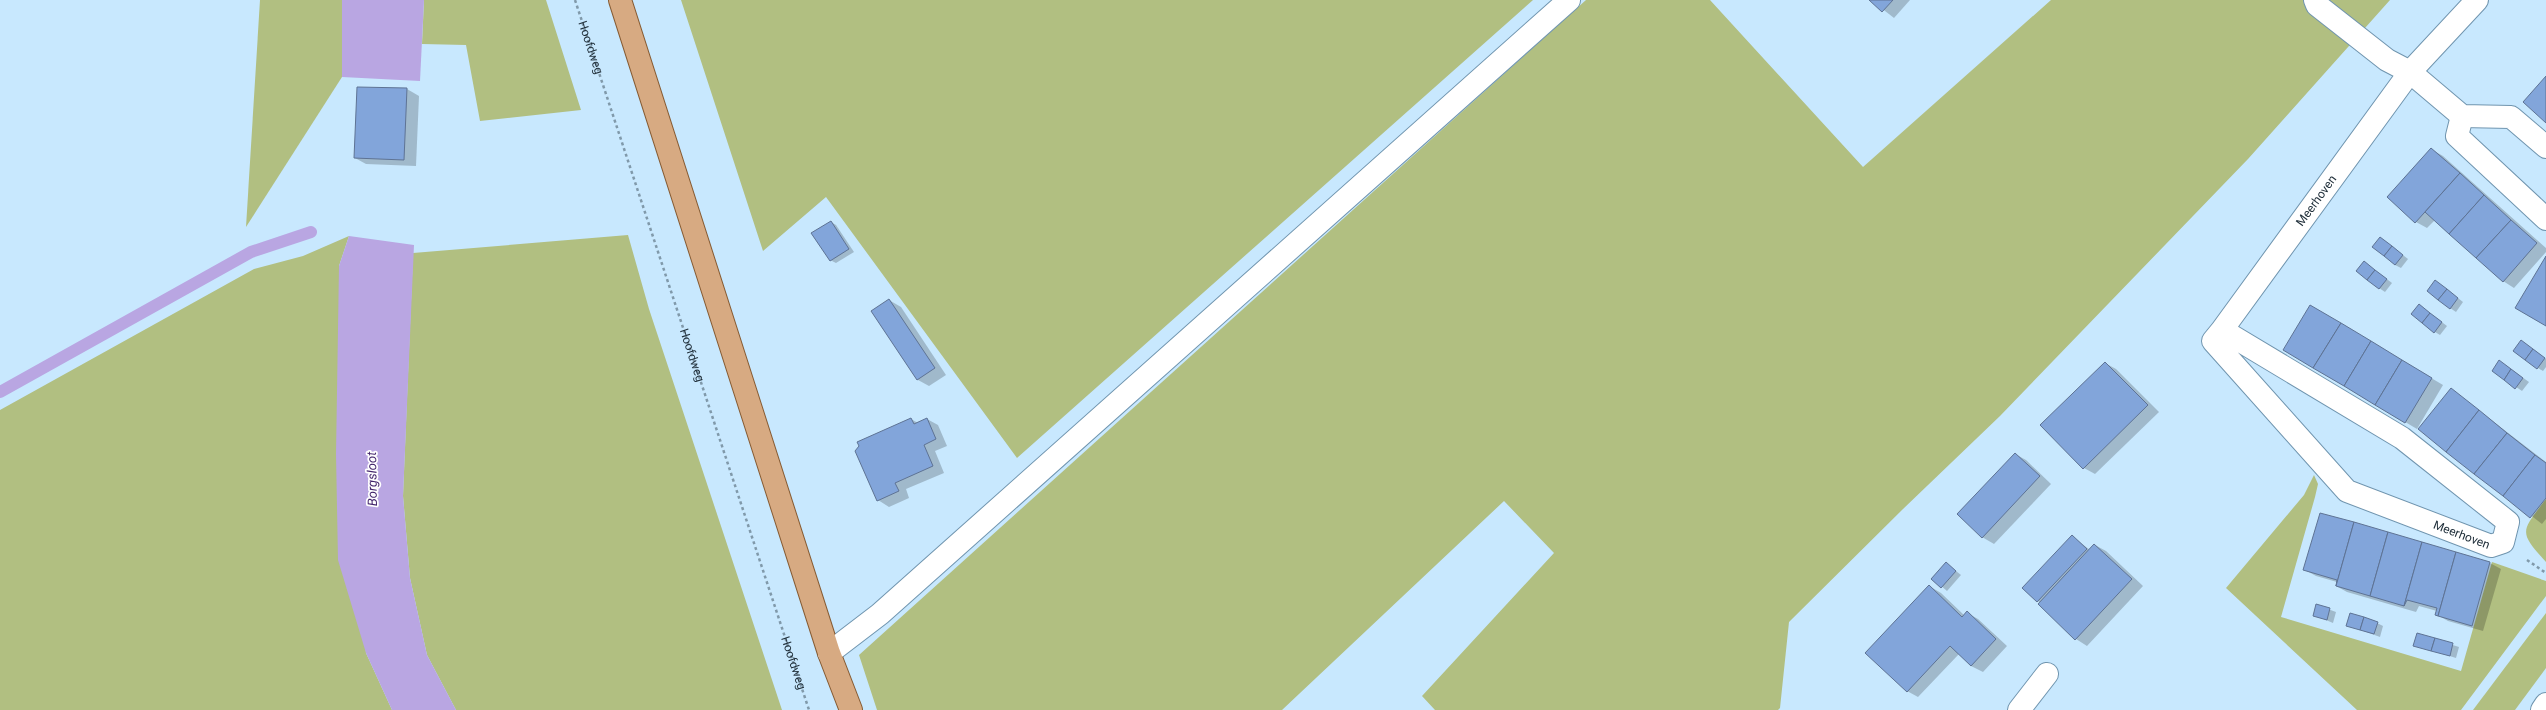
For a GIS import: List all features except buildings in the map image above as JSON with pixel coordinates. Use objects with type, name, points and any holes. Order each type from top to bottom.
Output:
[{"type":"main road","points":[[620,0],[829,653],[851,710]]},
{"type":"street","points":[[829,653],[880,614],[1568,0]]},
{"type":"street","points":[[2315,0],[2317,4],[2387,60],[2410,72],[2462,116],[2511,117],[2546,147]]},
{"type":"street","name":"Meerhoven","points":[[2222,330],[2402,438],[2508,522],[2503,542],[2491,546],[2347,491],[2214,341],[2222,330],[2410,72],[2477,0]]},
{"type":"street","points":[[2462,116],[2457,136],[2546,220]]},
{"type":"street","points":[[2019,710],[2047,674]]},
{"type":"street","points":[[2542,710],[2546,704]]},
{"type":"path","name":"Hoofdweg","points":[[575,0],[809,710]]},
{"type":"green space","points":[[260,0],[342,0],[342,77],[246,227]]},
{"type":"green space","points":[[424,0],[546,0],[581,110],[480,121],[466,45],[422,44]]},
{"type":"green space","points":[[681,0],[1533,0],[1017,458],[826,197],[763,251]]},
{"type":"green space","points":[[1586,0],[1710,0],[1863,167],[2051,0],[2390,0],[2248,159],[2000,416],[1903,509],[1789,622],[1780,708],[1778,710],[1435,710],[1422,696],[1554,553],[1504,501],[1282,710],[877,710],[859,655]]},
{"type":"green space","points":[[628,235],[649,309],[782,710],[456,710],[427,655],[410,578],[403,496],[413,253]]},
{"type":"green space","points":[[349,236],[339,266],[366,653],[392,710],[0,710],[0,410],[254,269],[303,256]]},
{"type":"green space","points":[[2314,475],[2318,484],[2315,497],[2281,617],[2461,671],[2492,562],[2546,581],[2546,596],[2461,710],[2357,710],[2226,588],[2304,495]]},
{"type":"green space","points":[[2546,499],[2546,562],[2531,544],[2527,537],[2526,531],[2532,518]]},
{"type":"green space","points":[[2546,613],[2546,668],[2515,710],[2473,710]]},
{"type":"water","points":[[342,0],[424,0],[420,81],[342,77]]},
{"type":"water","name":"Borgsloot","points":[[349,236],[414,245],[403,496],[410,578],[427,655],[456,710],[392,710],[366,653],[338,560],[336,454],[339,266]]},
{"type":"waterway","points":[[0,392],[251,252],[311,232]]}]
